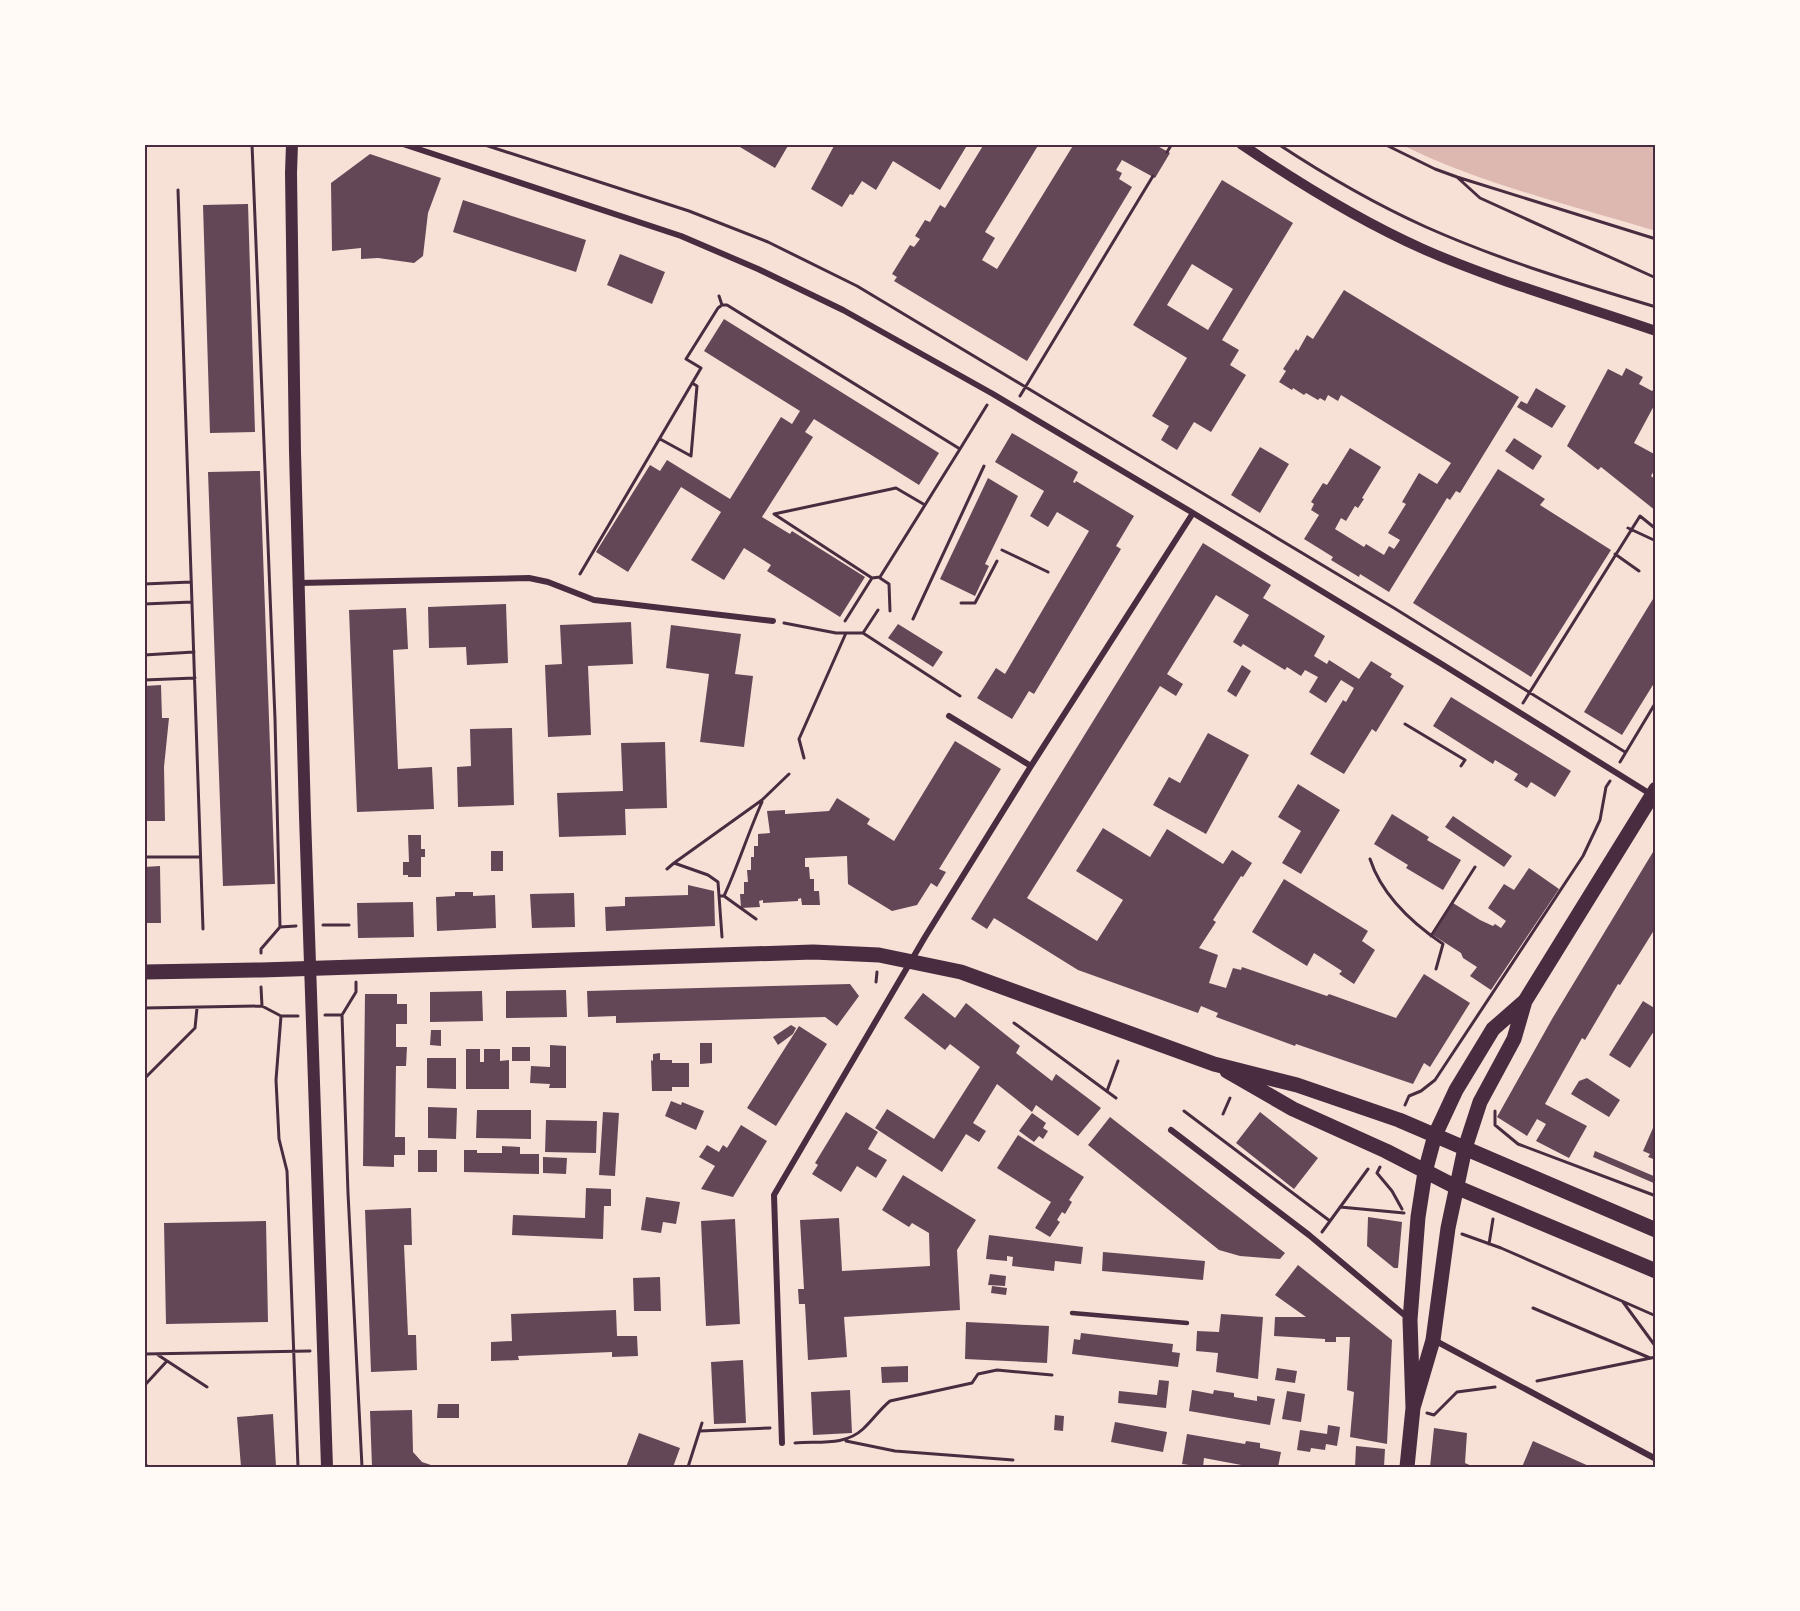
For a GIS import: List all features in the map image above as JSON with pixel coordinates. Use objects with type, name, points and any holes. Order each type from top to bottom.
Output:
[{"type":"main road","points":[[292,144],[299,583],[327,1467]]},
{"type":"main road","points":[[1413,1408],[1433,1340],[1448,1228],[1456,1187],[1465,1148],[1480,1102],[1514,1039],[1525,1001],[1654,792]]},
{"type":"main road","points":[[144,972],[310,969],[813,952],[863,954],[910,961],[960,972],[1008,987],[1214,1064],[1297,1085],[1399,1120],[1656,1230]]},
{"type":"main road","points":[[1407,1467],[1413,1408],[1410,1320],[1411,1215],[1435,1135],[1456,1090],[1493,1029],[1525,1001]]},
{"type":"main road","points":[[1214,1064],[1293,1109],[1386,1151],[1456,1187],[1656,1271]]},
{"type":"street","points":[[403,144],[690,240],[758,269],[843,310],[1014,407],[1193,513],[1518,712],[1654,792]]},
{"type":"street","points":[[1241,144],[1274,167],[1322,195],[1421,248],[1501,279],[1656,331]]},
{"type":"street","points":[[782,1443],[774,1195],[910,961],[1031,766],[1193,513]]},
{"type":"street","points":[[299,583],[530,578],[548,582],[594,600],[773,621]]},
{"type":"street","points":[[949,716],[1031,766]]},
{"type":"street","points":[[1171,1130],[1316,1241],[1410,1320]]},
{"type":"street","points":[[1433,1340],[1656,1459]]},
{"type":"lane","points":[[1071,1313],[1187,1323]]},
{"type":"path","points":[[252,144],[275,719],[280,927]]},
{"type":"path","points":[[1167,152],[1172,144]]},
{"type":"path","points":[[1278,144],[1348,187],[1426,227],[1536,269],[1656,307]]},
{"type":"path","points":[[1383,144],[1457,177],[1656,239]]},
{"type":"path","points":[[1014,407],[1153,177]]},
{"type":"path","points":[[1457,177],[1480,198],[1656,278]]},
{"type":"path","points":[[178,190],[203,929]]},
{"type":"path","points":[[719,296],[723,305]]},
{"type":"path","points":[[580,574],[701,368],[686,359],[718,308],[723,305],[727,305],[960,449]]},
{"type":"path","points":[[660,439],[691,456],[697,386],[692,383]]},
{"type":"path","points":[[880,577],[981,414]]},
{"type":"path","points":[[913,619],[984,466]]},
{"type":"path","points":[[890,611],[889,584],[880,577],[872,578],[774,514],[896,488],[925,505]]},
{"type":"path","points":[[1518,712],[1630,529],[1640,516],[1656,529]]},
{"type":"path","points":[[1630,529],[1656,541]]},
{"type":"path","points":[[1002,550],[1048,572]]},
{"type":"path","points":[[1615,554],[1639,571]]},
{"type":"path","points":[[961,603],[975,603],[997,561]]},
{"type":"path","points":[[845,621],[872,578]]},
{"type":"path","points":[[144,585],[191,582]]},
{"type":"path","points":[[144,604],[192,602]]},
{"type":"path","points":[[863,633],[878,610]]},
{"type":"path","points":[[773,621],[836,633],[863,633],[960,696]]},
{"type":"path","points":[[804,758],[799,739],[846,633]]},
{"type":"path","points":[[144,655],[194,652]]},
{"type":"path","points":[[144,680],[195,678]]},
{"type":"path","points":[[1625,752],[1656,702]]},
{"type":"path","points":[[1406,724],[1465,760],[1461,766]]},
{"type":"path","points":[[667,869],[762,800],[789,774]]},
{"type":"path","points":[[1409,1096],[1421,1091],[1435,1080],[1583,856],[1600,820],[1606,787]]},
{"type":"path","points":[[724,896],[762,800]]},
{"type":"path","points":[[144,857],[200,856]]},
{"type":"path","points":[[1370,860],[1375,874],[1389,897],[1431,936],[1443,944],[1436,969]]},
{"type":"path","points":[[674,863],[708,874],[718,882],[722,937]]},
{"type":"path","points":[[1431,936],[1475,867]]},
{"type":"path","points":[[719,896],[724,896],[756,919]]},
{"type":"path","points":[[356,988],[356,992],[342,1015],[348,1193],[362,1467]]},
{"type":"path","points":[[144,1008],[261,1006],[281,1016],[276,1080],[279,1139],[287,1171],[298,1467]]},
{"type":"path","points":[[144,1079],[195,1028],[197,1008]]},
{"type":"path","points":[[1014,1023],[1116,1098]]},
{"type":"path","points":[[1107,1091],[1118,1060]]},
{"type":"path","points":[[1223,1114],[1230,1098]]},
{"type":"path","points":[[1480,1102],[1495,1111],[1496,1125],[1518,1144],[1656,1196]]},
{"type":"path","points":[[1184,1111],[1330,1221]]},
{"type":"path","points":[[1316,1241],[1368,1169]]},
{"type":"path","points":[[1377,1173],[1411,1215]]},
{"type":"path","points":[[1340,1207],[1411,1215]]},
{"type":"path","points":[[1448,1228],[1502,1248],[1656,1316]]},
{"type":"path","points":[[1622,1300],[1656,1347]]},
{"type":"path","points":[[1533,1308],[1650,1358]]},
{"type":"path","points":[[144,1354],[323,1350]]},
{"type":"path","points":[[156,1354],[207,1387]]},
{"type":"path","points":[[144,1386],[167,1361]]},
{"type":"path","points":[[846,1441],[862,1431],[880,1409],[890,1401],[972,1383],[978,1374],[997,1370],[1052,1375]]},
{"type":"path","points":[[688,1467],[702,1423]]},
{"type":"path","points":[[700,1431],[782,1427]]},
{"type":"path","points":[[782,1443],[846,1441],[895,1451],[1013,1460]]},
{"type":"path","points":[[144,1460],[147,1467]]},
{"type":"shaded area","points":[[1400,144],[1656,144],[1656,231],[1494,182]]},
{"type":"building","points":[[735,144],[789,144],[775,168]]},
{"type":"building","points":[[835,144],[960,144],[966,147],[940,190],[893,161],[876,190],[862,181],[842,207],[811,189]]},
{"type":"building","points":[[984,144],[1039,144],[985,232],[995,238],[982,260],[997,269],[1074,144],[1154,144],[1170,153],[1155,178],[1122,160],[1116,170],[1122,173],[1119,179],[1132,187],[1027,361],[894,281],[897,277],[892,274],[910,245],[914,247],[920,239],[915,236],[925,220],[930,222],[940,205],[945,208]]},
{"type":"building","points":[[370,154],[441,178],[428,213],[423,256],[414,263],[378,258],[361,259],[361,248],[332,251],[331,183]]},
{"type":"building","points":[[1222,180],[1293,223],[1222,340],[1239,350],[1230,365],[1246,375],[1211,432],[1194,422],[1177,450],[1161,440],[1169,426],[1152,416],[1187,358],[1133,325]],"holes":[[[1192,264],[1233,289],[1208,330],[1167,305]]]},
{"type":"building","points":[[463,200],[586,240],[576,272],[453,232]]},
{"type":"building","points":[[248,204],[255,432],[210,433],[203,205]]},
{"type":"building","points":[[620,254],[665,272],[652,304],[607,285]]},
{"type":"building","points":[[1344,290],[1519,397],[1460,493],[1456,491],[1450,500],[1447,498],[1389,592],[1331,560],[1333,557],[1304,539],[1319,515],[1311,510],[1314,504],[1311,502],[1323,483],[1327,485],[1350,448],[1381,467],[1358,508],[1355,506],[1346,521],[1341,518],[1335,529],[1364,547],[1366,544],[1384,555],[1389,546],[1394,549],[1400,540],[1388,533],[1406,504],[1402,502],[1419,473],[1437,484],[1451,463],[1341,395],[1338,401],[1328,395],[1325,401],[1320,398],[1318,400],[1293,388],[1292,390],[1279,382],[1286,371],[1283,369],[1296,349],[1298,351],[1307,335],[1313,339]]},
{"type":"building","points":[[724,319],[939,453],[919,485],[814,419],[805,432],[813,437],[762,517],[790,534],[792,531],[865,577],[840,617],[767,571],[771,565],[744,548],[724,580],[691,560],[721,512],[681,487],[628,572],[596,552],[650,465],[660,471],[667,460],[730,499],[781,417],[792,424],[800,411],[704,351]]},
{"type":"building","points":[[1626,368],[1643,377],[1639,384],[1652,391],[1656,388],[1656,402],[1634,443],[1656,455],[1656,467],[1651,476],[1656,480],[1656,511],[1601,467],[1598,470],[1567,446],[1608,369],[1622,376]]},
{"type":"building","points":[[1536,388],[1566,406],[1552,428],[1517,407],[1521,401],[1527,404]]},
{"type":"building","points":[[1012,433],[1078,472],[1073,482],[1076,481],[1134,516],[1116,546],[1121,549],[1034,694],[1029,691],[1012,719],[977,698],[996,668],[1005,674],[1089,531],[1057,512],[1048,527],[1030,516],[1044,491],[995,462]]},
{"type":"building","points":[[1514,438],[1542,456],[1533,470],[1505,451]]},
{"type":"building","points":[[1260,447],[1289,464],[1260,513],[1231,495]]},
{"type":"building","points":[[1498,469],[1545,499],[1540,505],[1611,550],[1531,677],[1413,603]]},
{"type":"building","points":[[260,471],[275,884],[223,886],[208,472]]},
{"type":"building","points":[[988,478],[1018,496],[985,564],[989,566],[975,596],[940,579]]},
{"type":"building","points":[[1203,543],[1271,585],[1263,598],[1325,636],[1314,656],[1327,664],[1329,660],[1359,679],[1371,661],[1392,674],[1390,677],[1404,686],[1376,732],[1372,729],[1344,774],[1310,754],[1343,700],[1346,702],[1354,688],[1341,680],[1326,703],[1309,692],[1318,677],[1305,670],[1301,676],[1287,667],[1285,670],[1243,644],[1241,647],[1233,642],[1249,615],[1216,595],[1167,674],[1183,684],[1176,696],[1160,686],[1027,898],[1097,941],[1123,900],[1076,871],[1103,828],[1150,857],[1167,829],[1223,864],[1232,850],[1252,863],[1213,920],[1216,922],[1199,948],[1218,955],[1209,983],[1226,988],[1233,968],[1241,970],[1242,967],[1396,1018],[1424,974],[1470,1003],[1430,1067],[1424,1063],[1413,1084],[1296,1044],[1295,1046],[1216,1017],[1218,1013],[1201,1006],[1198,1013],[1078,970],[994,918],[987,929],[971,919]]},
{"type":"building","points":[[1656,594],[1656,680],[1622,735],[1584,712]]},
{"type":"building","points":[[506,604],[508,663],[467,665],[466,647],[429,648],[428,607]]},
{"type":"building","points":[[406,608],[408,649],[393,650],[398,769],[432,767],[434,809],[357,812],[349,610]]},
{"type":"building","points":[[631,622],[633,664],[588,666],[591,735],[548,737],[545,665],[562,664],[560,625]]},
{"type":"building","points":[[898,624],[943,652],[933,667],[888,638]]},
{"type":"building","points":[[671,625],[741,634],[735,674],[753,676],[744,747],[700,742],[709,674],[666,668]]},
{"type":"building","points":[[1242,665],[1251,671],[1236,697],[1227,691]]},
{"type":"building","points":[[161,685],[162,718],[169,718],[164,767],[165,821],[144,821],[144,686]]},
{"type":"building","points":[[1451,697],[1571,771],[1555,797],[1531,782],[1527,788],[1514,780],[1518,774],[1495,760],[1493,764],[1433,726]]},
{"type":"building","points":[[512,728],[514,805],[458,807],[457,767],[471,766],[470,729]]},
{"type":"building","points":[[1208,733],[1249,755],[1206,834],[1153,805],[1169,777],[1180,783]]},
{"type":"building","points":[[955,741],[1001,769],[939,869],[946,872],[937,887],[931,883],[917,905],[892,911],[848,884],[847,856],[805,858],[805,867],[809,867],[810,879],[814,879],[814,891],[819,891],[820,905],[802,905],[801,898],[798,901],[763,903],[763,900],[759,901],[760,907],[741,908],[740,894],[744,894],[744,882],[748,882],[747,870],[751,870],[751,857],[754,857],[754,846],[758,846],[758,834],[770,833],[767,811],[785,810],[785,814],[829,811],[837,798],[870,819],[867,824],[894,841]]},
{"type":"building","points":[[665,742],[667,808],[625,809],[626,835],[559,837],[557,793],[623,791],[621,743]]},
{"type":"building","points":[[1298,784],[1340,810],[1301,874],[1282,863],[1301,831],[1278,817]]},
{"type":"building","points":[[1392,814],[1429,837],[1427,840],[1461,860],[1443,890],[1406,868],[1408,865],[1374,844]]},
{"type":"building","points":[[1453,816],[1512,856],[1504,867],[1445,827]]},
{"type":"building","points":[[408,835],[421,835],[421,849],[425,849],[425,857],[421,857],[421,877],[403,875],[403,862],[409,862]]},
{"type":"building","points":[[1656,847],[1656,927],[1620,985],[1618,984],[1585,1040],[1582,1038],[1545,1104],[1587,1126],[1569,1158],[1536,1141],[1546,1124],[1537,1119],[1527,1136],[1497,1117],[1552,1019]]},
{"type":"building","points":[[491,851],[503,851],[503,871],[491,871]]},
{"type":"building","points":[[160,866],[161,923],[144,923],[144,867]]},
{"type":"building","points":[[1529,868],[1559,889],[1491,990],[1470,976],[1477,967],[1463,958],[1461,953],[1433,935],[1453,903],[1480,920],[1501,928],[1506,921],[1488,908],[1504,884],[1514,890]]},
{"type":"building","points":[[1284,879],[1368,931],[1362,941],[1375,950],[1354,984],[1339,974],[1342,971],[1314,953],[1307,966],[1252,932]]},
{"type":"building","points":[[688,885],[714,891],[715,926],[606,931],[605,907],[625,906],[625,897],[688,895]]},
{"type":"building","points":[[455,892],[473,892],[473,896],[495,895],[496,928],[437,931],[436,897],[455,896]]},
{"type":"building","points":[[574,893],[575,927],[532,928],[530,894]]},
{"type":"building","points":[[413,902],[414,937],[358,938],[357,903]]},
{"type":"building","points":[[850,984],[859,996],[837,1026],[825,1017],[616,1023],[616,1016],[588,1017],[587,991]]},
{"type":"building","points":[[566,990],[567,1017],[506,1018],[506,991]]},
{"type":"building","points":[[482,991],[483,1021],[430,1022],[430,992]]},
{"type":"building","points":[[923,993],[955,1018],[966,1003],[1020,1046],[1016,1053],[1052,1081],[1056,1074],[1101,1108],[1078,1136],[1036,1105],[1032,1112],[997,1084],[973,1123],[986,1131],[979,1142],[966,1134],[942,1172],[875,1128],[887,1109],[934,1139],[980,1067],[950,1044],[945,1050],[904,1018]]},
{"type":"building","points":[[365,994],[397,994],[397,1004],[407,1004],[407,1024],[396,1024],[396,1047],[407,1047],[406,1066],[396,1066],[395,1137],[405,1137],[405,1155],[394,1155],[394,1167],[363,1166]]},
{"type":"building","points":[[1643,1001],[1656,1009],[1656,1028],[1630,1068],[1609,1055]]},
{"type":"building","points":[[791,1025],[796,1028],[793,1034],[778,1045],[773,1037]]},
{"type":"building","points":[[799,1026],[827,1044],[776,1126],[747,1108]]},
{"type":"building","points":[[431,1030],[441,1030],[441,1046],[430,1045]]},
{"type":"building","points":[[700,1043],[712,1043],[712,1063],[700,1064]]},
{"type":"building","points":[[550,1045],[566,1046],[566,1088],[549,1088],[550,1084],[530,1083],[531,1066],[550,1067]]},
{"type":"building","points":[[512,1047],[530,1047],[530,1061],[512,1061]]},
{"type":"building","points":[[466,1049],[480,1049],[480,1062],[484,1062],[484,1049],[500,1049],[500,1061],[509,1060],[509,1089],[466,1089]]},
{"type":"building","points":[[660,1053],[660,1060],[689,1063],[689,1087],[672,1087],[672,1091],[652,1091],[651,1060],[653,1061],[653,1054]]},
{"type":"building","points":[[427,1058],[456,1058],[456,1089],[427,1088]]},
{"type":"building","points":[[1587,1078],[1620,1100],[1609,1117],[1571,1094],[1579,1081]]},
{"type":"building","points":[[671,1101],[681,1105],[682,1102],[704,1111],[696,1130],[665,1116]]},
{"type":"building","points":[[428,1107],[457,1108],[456,1139],[428,1138]]},
{"type":"building","points":[[477,1110],[531,1110],[531,1139],[476,1138]]},
{"type":"building","points":[[603,1112],[619,1113],[615,1176],[599,1175]]},
{"type":"building","points":[[846,1112],[878,1132],[868,1149],[887,1160],[876,1178],[857,1166],[841,1192],[812,1174],[818,1165],[815,1163]]},
{"type":"building","points":[[1260,1112],[1318,1158],[1294,1189],[1236,1143]]},
{"type":"building","points":[[1032,1113],[1046,1123],[1043,1128],[1048,1131],[1043,1139],[1039,1136],[1034,1142],[1019,1131]]},
{"type":"building","points":[[1110,1117],[1285,1253],[1280,1259],[1240,1256],[1219,1250],[1088,1145]]},
{"type":"building","points":[[546,1120],[597,1121],[596,1153],[545,1152]]},
{"type":"building","points":[[1656,1121],[1656,1160],[1648,1157],[1650,1154],[1643,1151]]},
{"type":"building","points":[[741,1125],[767,1141],[733,1197],[701,1189],[715,1166],[699,1157],[707,1145],[719,1152],[723,1145],[727,1148]]},
{"type":"building","points":[[1018,1135],[1084,1177],[1069,1200],[1072,1202],[1065,1214],[1062,1212],[1057,1220],[1060,1222],[1050,1237],[1035,1228],[1051,1202],[997,1168]]},
{"type":"building","points":[[502,1146],[520,1147],[520,1154],[539,1154],[539,1174],[464,1172],[464,1150],[477,1150],[477,1153],[502,1153]]},
{"type":"building","points":[[418,1150],[437,1150],[437,1172],[418,1172]]},
{"type":"building","points":[[1595,1151],[1656,1177],[1656,1184],[1593,1157]]},
{"type":"building","points":[[543,1157],[567,1158],[566,1174],[543,1173]]},
{"type":"building","points":[[903,1175],[976,1220],[957,1250],[960,1310],[844,1317],[847,1357],[808,1360],[805,1304],[799,1304],[798,1289],[804,1289],[800,1220],[839,1218],[842,1271],[930,1266],[929,1233],[912,1223],[909,1227],[882,1210]]},
{"type":"building","points":[[586,1188],[611,1189],[611,1206],[604,1206],[603,1239],[512,1235],[513,1215],[585,1218]]},
{"type":"building","points":[[646,1197],[680,1202],[676,1224],[663,1222],[661,1233],[641,1230]]},
{"type":"building","points":[[411,1208],[412,1245],[404,1245],[408,1335],[416,1335],[417,1370],[371,1372],[365,1210]]},
{"type":"building","points":[[1368,1217],[1402,1222],[1398,1268],[1394,1268],[1367,1246]]},
{"type":"building","points":[[735,1219],[740,1324],[706,1326],[701,1221]]},
{"type":"building","points":[[266,1221],[268,1322],[166,1324],[164,1223]]},
{"type":"building","points":[[989,1235],[1083,1247],[1081,1264],[1055,1261],[1054,1271],[1012,1266],[1013,1257],[1007,1256],[1007,1261],[986,1259]]},
{"type":"building","points":[[1103,1252],[1205,1261],[1203,1280],[1102,1271]]},
{"type":"building","points":[[1298,1265],[1392,1340],[1387,1444],[1350,1437],[1354,1392],[1347,1390],[1350,1337],[1336,1337],[1336,1342],[1325,1342],[1325,1339],[1274,1336],[1275,1317],[1306,1317],[1275,1295]]},
{"type":"building","points":[[990,1274],[1006,1276],[1005,1286],[988,1285]]},
{"type":"building","points":[[660,1277],[661,1311],[634,1311],[633,1278]]},
{"type":"building","points":[[992,1286],[1007,1288],[1006,1295],[991,1293]]},
{"type":"building","points":[[616,1310],[617,1336],[637,1336],[638,1356],[612,1357],[612,1352],[518,1356],[519,1360],[491,1361],[491,1342],[512,1341],[511,1314]]},
{"type":"building","points":[[1221,1314],[1263,1317],[1258,1379],[1216,1372],[1218,1353],[1196,1351],[1197,1331],[1219,1332]]},
{"type":"building","points":[[966,1322],[1049,1326],[1047,1363],[965,1359]]},
{"type":"building","points":[[1081,1333],[1173,1344],[1172,1352],[1180,1353],[1178,1367],[1072,1354],[1074,1339],[1080,1340]]},
{"type":"building","points":[[743,1360],[746,1423],[714,1424],[711,1362]]},
{"type":"building","points":[[908,1366],[908,1382],[882,1383],[881,1367]]},
{"type":"building","points":[[1277,1368],[1297,1371],[1295,1383],[1275,1380]]},
{"type":"building","points":[[1159,1380],[1169,1381],[1166,1408],[1118,1403],[1119,1391],[1157,1395]]},
{"type":"building","points":[[850,1390],[852,1433],[813,1435],[811,1392]]},
{"type":"building","points":[[1192,1390],[1213,1394],[1214,1390],[1234,1393],[1234,1397],[1257,1401],[1257,1396],[1275,1399],[1270,1425],[1189,1411]]},
{"type":"building","points":[[1287,1391],[1305,1394],[1301,1422],[1282,1419]]},
{"type":"building","points":[[438,1404],[459,1404],[459,1418],[437,1418]]},
{"type":"building","points":[[412,1410],[413,1452],[422,1462],[437,1467],[372,1467],[370,1411]]},
{"type":"building","points":[[273,1414],[276,1467],[241,1467],[237,1417]]},
{"type":"building","points":[[1055,1415],[1064,1416],[1063,1431],[1054,1430]]},
{"type":"building","points":[[1115,1422],[1167,1432],[1163,1452],[1111,1442]]},
{"type":"building","points":[[1328,1425],[1340,1427],[1337,1446],[1326,1444],[1325,1450],[1311,1448],[1310,1452],[1297,1450],[1300,1430],[1327,1434]]},
{"type":"building","points":[[1434,1428],[1467,1433],[1465,1463],[1474,1467],[1430,1467]]},
{"type":"building","points":[[639,1433],[680,1448],[673,1467],[626,1467]]},
{"type":"building","points":[[1187,1434],[1245,1444],[1246,1441],[1260,1443],[1260,1448],[1281,1452],[1278,1467],[1252,1467],[1204,1458],[1203,1467],[1182,1464]]},
{"type":"building","points":[[1533,1441],[1591,1467],[1522,1467]]},
{"type":"building","points":[[1356,1446],[1385,1449],[1384,1467],[1355,1467]]}]
